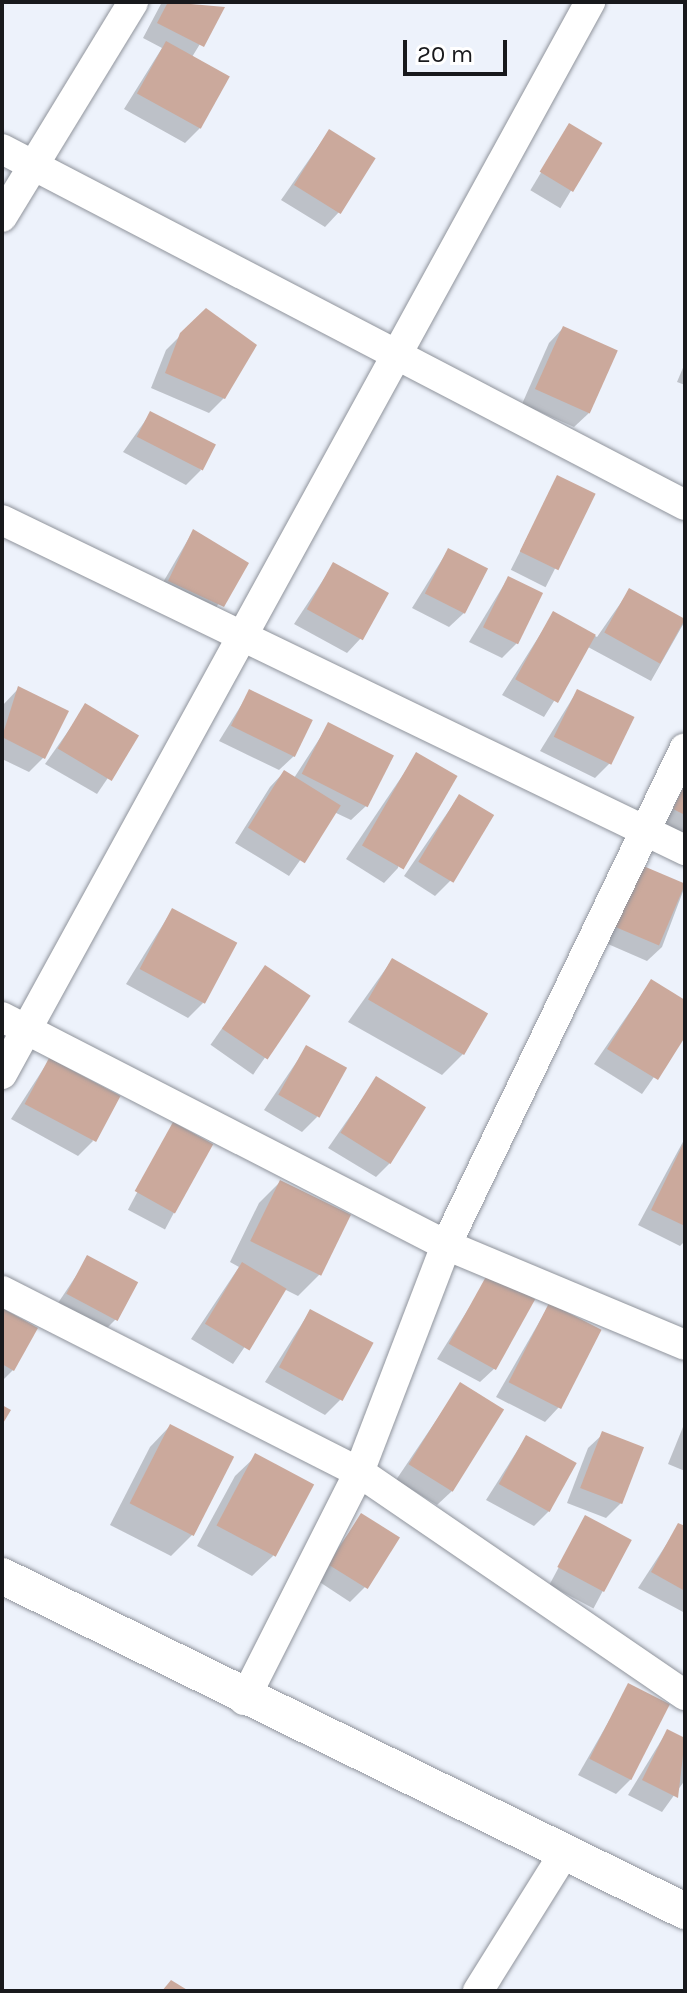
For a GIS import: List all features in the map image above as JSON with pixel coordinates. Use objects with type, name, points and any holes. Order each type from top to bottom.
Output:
[{"type":"street","points":[[2,217],[133,2]]},
{"type":"street","points":[[2,1074],[14,1023],[395,357],[590,2]]},
{"type":"street","points":[[2,149],[395,357],[685,505]]},
{"type":"street","points":[[2,520],[685,850]]},
{"type":"street","points":[[244,1700],[359,1472],[446,1245],[685,748]]},
{"type":"street","points":[[14,1023],[446,1245],[685,1345]]},
{"type":"street","points":[[2,1291],[359,1472],[685,1695]]},
{"type":"street","points":[[2,1576],[244,1700],[685,1911]]},
{"type":"street","points":[[478,1991],[563,1855]]},
{"type":"building","points":[[168,2],[225,7],[204,47],[157,23]]},
{"type":"building","points":[[166,41],[230,76],[201,129],[137,93]]},
{"type":"building","points":[[569,123],[602,143],[573,192],[540,172]]},
{"type":"building","points":[[329,129],[376,158],[341,214],[294,185]]},
{"type":"building","points":[[206,308],[257,345],[225,399],[165,373],[180,333]]},
{"type":"building","points":[[563,326],[618,350],[590,413],[535,389]]},
{"type":"building","points":[[150,411],[216,445],[203,470],[137,437]]},
{"type":"building","points":[[557,475],[596,494],[558,570],[520,551]]},
{"type":"building","points":[[193,529],[249,563],[224,607],[168,581]]},
{"type":"building","points":[[448,548],[488,568],[465,614],[425,593]]},
{"type":"building","points":[[333,562],[389,593],[363,640],[307,609]]},
{"type":"building","points":[[508,576],[543,593],[518,644],[483,627]]},
{"type":"building","points":[[629,588],[685,619],[660,664],[604,633]]},
{"type":"building","points":[[553,611],[596,635],[558,703],[515,679]]},
{"type":"building","points":[[18,686],[69,711],[45,759],[2,737]]},
{"type":"building","points":[[249,689],[313,720],[295,757],[231,726]]},
{"type":"building","points":[[577,689],[635,717],[611,765],[554,737]]},
{"type":"building","points":[[85,703],[139,735],[112,781],[58,748]]},
{"type":"building","points":[[328,722],[394,756],[368,807],[302,774]]},
{"type":"building","points":[[416,752],[458,776],[404,870],[362,846]]},
{"type":"building","points":[[284,770],[341,806],[305,863],[248,828]]},
{"type":"building","points":[[685,784],[685,815],[673,809]]},
{"type":"building","points":[[459,794],[494,815],[453,883],[418,862]]},
{"type":"building","points":[[641,865],[685,884],[659,945],[615,927]]},
{"type":"building","points":[[172,908],[237,943],[205,1004],[140,969]]},
{"type":"building","points":[[392,958],[488,1014],[464,1055],[368,1000]]},
{"type":"building","points":[[265,965],[311,996],[268,1060],[222,1029]]},
{"type":"building","points":[[651,979],[685,1000],[685,1037],[658,1080],[607,1049]]},
{"type":"building","points":[[306,1045],[347,1068],[319,1118],[278,1095]]},
{"type":"building","points":[[49,1058],[121,1096],[96,1142],[25,1104]]},
{"type":"building","points":[[376,1076],[426,1107],[391,1164],[340,1133]]},
{"type":"building","points":[[173,1122],[213,1144],[175,1213],[135,1191]]},
{"type":"building","points":[[685,1140],[685,1226],[651,1210]]},
{"type":"building","points":[[280,1180],[351,1215],[321,1276],[250,1241]]},
{"type":"building","points":[[87,1255],[138,1282],[118,1321],[66,1294]]},
{"type":"building","points":[[242,1262],[287,1289],[249,1350],[205,1324]]},
{"type":"building","points":[[488,1273],[535,1299],[496,1370],[449,1344]]},
{"type":"building","points":[[549,1303],[602,1330],[561,1409],[509,1382]]},
{"type":"building","points":[[2,1308],[38,1328],[14,1371],[2,1364]]},
{"type":"building","points":[[310,1309],[374,1343],[343,1401],[279,1367]]},
{"type":"building","points":[[460,1382],[504,1410],[453,1492],[409,1464]]},
{"type":"building","points":[[2,1405],[11,1410],[2,1425]]},
{"type":"building","points":[[170,1424],[234,1457],[194,1536],[130,1503]]},
{"type":"building","points":[[602,1431],[644,1447],[622,1504],[580,1488]]},
{"type":"building","points":[[526,1435],[577,1463],[550,1512],[499,1484]]},
{"type":"building","points":[[255,1453],[314,1484],[276,1557],[217,1525]]},
{"type":"building","points":[[361,1513],[400,1537],[368,1589],[329,1565]]},
{"type":"building","points":[[585,1515],[632,1540],[604,1592],[557,1567]]},
{"type":"building","points":[[678,1523],[685,1526],[685,1591],[651,1572]]},
{"type":"building","points":[[628,1683],[670,1704],[631,1780],[589,1759]]},
{"type":"building","points":[[667,1729],[685,1738],[678,1798],[642,1780]]},
{"type":"building","points":[[171,1980],[189,1991],[162,1991]]}]
